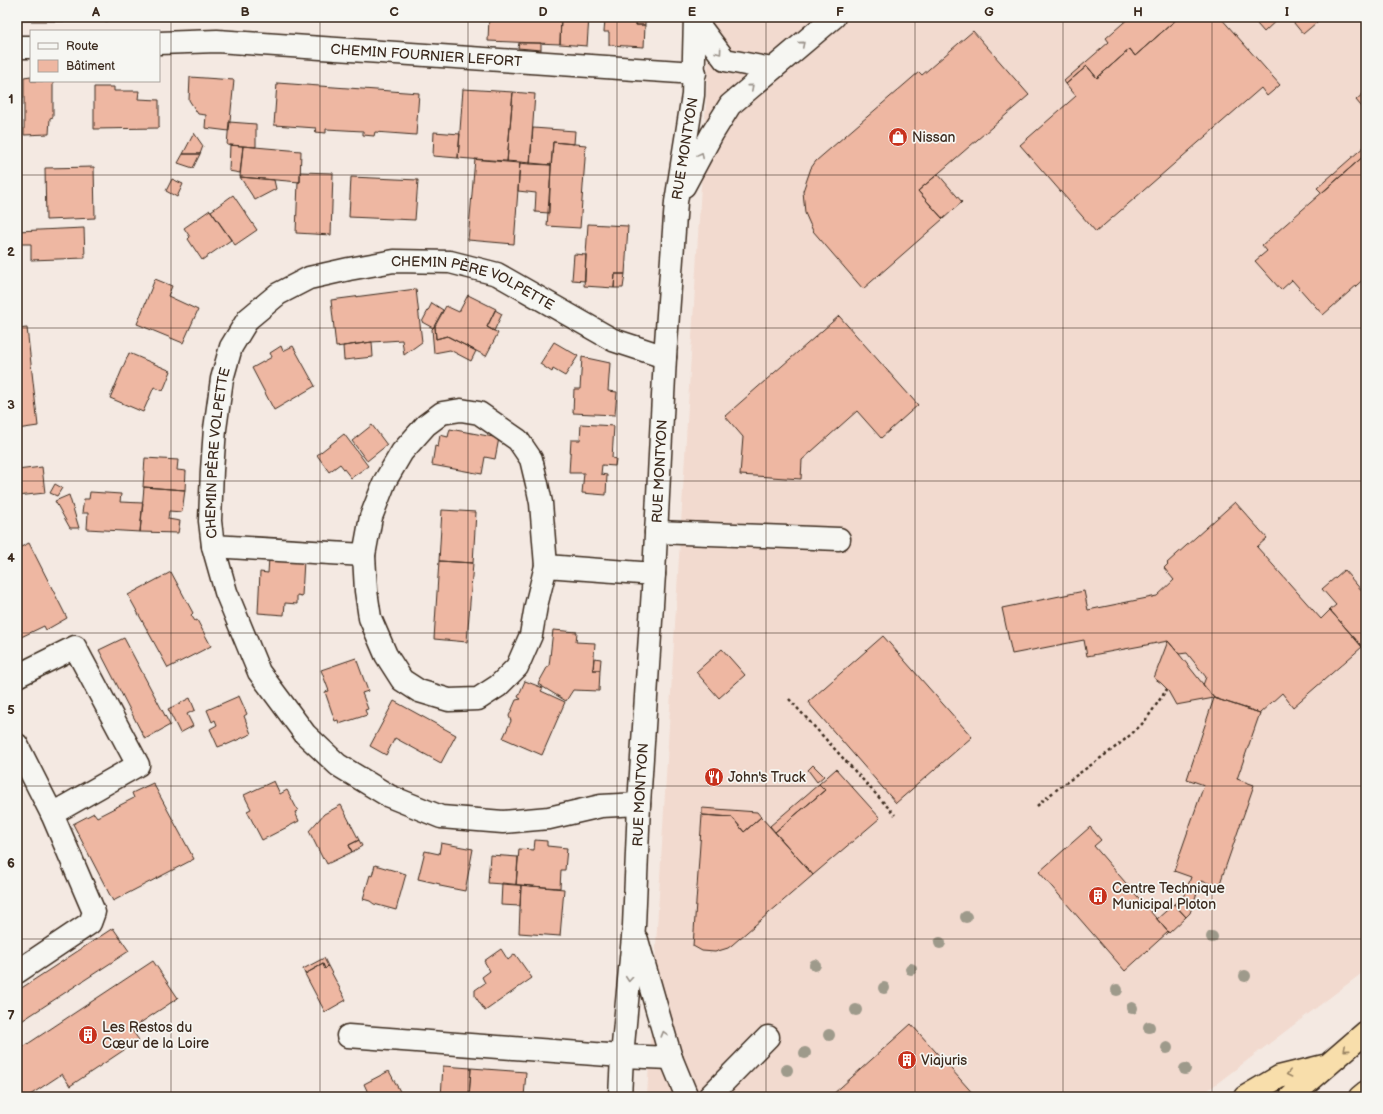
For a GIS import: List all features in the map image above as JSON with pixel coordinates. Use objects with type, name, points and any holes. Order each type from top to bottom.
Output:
[{"type":"highway","points":[[1291,1097],[1366,1032]]},
{"type":"highway","points":[[1245,1097],[1279,1076],[1327,1066]]},
{"type":"highway","points":[[1360,1097],[1366,1092]]},
{"type":"street","points":[[676,202],[712,134],[730,105],[834,17]]},
{"type":"street","points":[[695,19],[725,60],[772,69]]},
{"type":"street","name":"RUE MONTYON","points":[[620,1097],[622,1056],[634,926],[639,804],[676,202],[693,94],[695,73],[695,19]]},
{"type":"street","name":"CHEMIN FOURNIER LEFORT","points":[[160,43],[217,41],[695,73]]},
{"type":"street","points":[[17,47],[30,47]]},
{"type":"street","name":"CHEMIN PÈRE VOLPETTE","points":[[639,804],[601,806],[549,818],[503,822],[441,817],[389,796],[338,765],[304,734],[260,672],[226,592],[213,546],[210,521],[215,428],[222,379],[231,347],[248,319],[278,294],[310,278],[394,261],[450,262],[497,274],[613,340],[666,357]]},
{"type":"street","points":[[461,410],[479,413],[518,440],[531,459],[538,484],[541,503],[546,566],[536,606],[531,635],[517,667],[498,686],[478,699],[449,700],[419,691],[402,680],[386,655],[370,618],[366,591],[364,556],[371,517],[385,481],[402,452],[426,424],[442,413],[461,410]]},
{"type":"street","points":[[656,532],[839,539]]},
{"type":"street","points":[[213,546],[364,556]]},
{"type":"street","points":[[546,566],[654,574]]},
{"type":"street","points":[[17,676],[75,647],[138,765],[52,814]]},
{"type":"street","points":[[17,745],[52,814],[94,912],[90,924],[17,972]]},
{"type":"street","name":"RUE MONTYON","points":[[634,926],[671,1058],[687,1097]]},
{"type":"street","points":[[348,1036],[622,1056],[671,1058]]},
{"type":"street","points":[[709,1097],[768,1037]]},
{"type":"path","points":[[1037,806],[1048,796],[1119,744],[1143,723],[1167,689]]},
{"type":"path","points":[[789,699],[895,815]]},
{"type":"shaded area","points":[[711,17],[1366,17],[1366,970],[1199,1097],[647,1097]]},
{"type":"building","points":[[17,17],[107,17],[108,21],[18,21]]},
{"type":"building","points":[[489,17],[561,17],[560,44],[488,41]]},
{"type":"building","points":[[561,17],[589,17],[587,46],[560,44]]},
{"type":"building","points":[[610,17],[637,17],[636,25],[645,25],[644,47],[609,45],[609,32],[604,32],[605,20],[610,21]]},
{"type":"building","points":[[637,17],[645,17],[645,25],[636,25]]},
{"type":"building","points":[[1130,17],[1179,17],[1135,56],[1130,49],[1097,78],[1087,66],[1066,84],[1064,81],[1109,42],[1106,38]]},
{"type":"building","points":[[1179,17],[1220,17],[1280,85],[1267,96],[1261,88],[1096,232],[1020,145],[1076,96],[1066,84],[1087,66],[1097,78],[1130,49],[1135,56]]},
{"type":"building","points":[[1251,17],[1280,17],[1264,32]]},
{"type":"building","points":[[1289,17],[1323,17],[1303,34]]},
{"type":"building","points":[[973,31],[1029,95],[918,191],[943,219],[863,289],[813,231],[805,213],[803,191],[811,168],[816,161],[919,72],[922,75]]},
{"type":"building","points":[[519,43],[541,43],[541,50],[518,48]]},
{"type":"building","points":[[30,76],[30,82],[53,82],[53,117],[50,118],[49,134],[24,135],[24,77]]},
{"type":"building","points":[[190,77],[234,80],[229,131],[205,128],[206,115],[198,114],[189,100]]},
{"type":"building","points":[[277,83],[419,93],[416,135],[375,132],[374,136],[363,135],[363,131],[326,129],[326,133],[315,132],[316,128],[274,125]]},
{"type":"building","points":[[94,87],[114,87],[114,91],[139,91],[138,99],[159,100],[159,128],[94,129]]},
{"type":"building","points":[[463,89],[513,92],[507,162],[458,158]]},
{"type":"building","points":[[1366,91],[1366,112],[1356,100]]},
{"type":"building","points":[[513,92],[535,94],[530,164],[507,162]]},
{"type":"building","points":[[229,122],[256,124],[256,147],[227,145]]},
{"type":"building","points":[[533,128],[575,131],[574,144],[553,142],[551,165],[530,164]]},
{"type":"building","points":[[434,132],[460,134],[458,158],[433,156]]},
{"type":"building","points":[[194,133],[203,146],[200,154],[183,154]]},
{"type":"building","points":[[553,142],[586,145],[580,228],[547,226]]},
{"type":"building","points":[[230,145],[243,146],[240,173],[229,171]]},
{"type":"building","points":[[1366,145],[1366,154],[1322,193],[1317,188]]},
{"type":"building","points":[[243,146],[301,151],[300,182],[240,177]]},
{"type":"building","points":[[183,154],[200,154],[193,168],[178,163]]},
{"type":"building","points":[[1366,154],[1366,277],[1323,315],[1292,280],[1281,290],[1255,261],[1267,251],[1262,245]]},
{"type":"building","points":[[475,159],[520,162],[514,244],[468,240]]},
{"type":"building","points":[[520,162],[551,165],[549,213],[535,212],[536,193],[518,191]]},
{"type":"building","points":[[94,167],[95,218],[46,220],[45,168]]},
{"type":"building","points":[[300,172],[333,173],[331,235],[296,233],[298,182],[300,182]]},
{"type":"building","points":[[938,174],[962,202],[943,219],[918,191]]},
{"type":"building","points":[[240,177],[274,180],[276,189],[255,200]]},
{"type":"building","points":[[351,177],[418,180],[415,220],[349,217]]},
{"type":"building","points":[[172,179],[183,184],[177,197],[166,191]]},
{"type":"building","points":[[233,195],[257,230],[235,245],[211,211]]},
{"type":"building","points":[[210,210],[231,240],[202,260],[188,239],[190,237],[184,228]]},
{"type":"building","points":[[588,224],[628,226],[625,274],[615,274],[614,288],[584,286]]},
{"type":"building","points":[[84,228],[85,258],[31,260],[31,244],[17,244],[17,231]]},
{"type":"building","points":[[574,254],[586,255],[585,281],[572,280]]},
{"type":"building","points":[[615,274],[625,274],[623,288],[614,288]]},
{"type":"building","points":[[155,279],[172,286],[168,296],[198,310],[183,343],[137,324]]},
{"type":"building","points":[[416,289],[422,342],[404,355],[402,340],[336,347],[331,300]]},
{"type":"building","points":[[468,295],[496,309],[487,327],[498,333],[486,356],[447,336],[436,339],[435,326],[446,306],[459,312]]},
{"type":"building","points":[[432,303],[443,310],[433,328],[422,322]]},
{"type":"building","points":[[495,310],[502,314],[494,331],[487,327]]},
{"type":"building","points":[[839,316],[918,405],[881,438],[857,411],[802,460],[801,479],[740,475],[743,437],[725,416]]},
{"type":"building","points":[[435,326],[436,339],[447,336],[476,351],[471,361],[450,350],[434,353],[432,329]]},
{"type":"building","points":[[27,328],[38,426],[17,429],[17,329]]},
{"type":"building","points":[[372,342],[373,357],[344,360],[343,346]]},
{"type":"building","points":[[554,342],[578,356],[565,376],[553,369],[552,372],[540,364]]},
{"type":"building","points":[[281,346],[283,351],[293,346],[315,386],[274,410],[252,368],[272,357],[270,353]]},
{"type":"building","points":[[129,353],[171,371],[163,391],[154,387],[143,412],[110,398]]},
{"type":"building","points":[[582,357],[610,363],[608,391],[617,392],[615,415],[573,413],[574,389],[580,389]]},
{"type":"building","points":[[581,424],[614,426],[612,458],[616,459],[615,466],[602,465],[601,474],[607,475],[606,495],[582,493],[584,473],[569,473],[571,440],[580,440]]},
{"type":"building","points":[[372,425],[387,445],[367,461],[352,441]]},
{"type":"building","points":[[450,429],[499,438],[495,459],[485,457],[482,474],[432,465],[435,446],[438,447],[440,435],[448,437]]},
{"type":"building","points":[[344,434],[368,466],[351,478],[340,464],[329,472],[317,455]]},
{"type":"building","points":[[145,458],[178,460],[177,470],[186,471],[185,490],[143,487]]},
{"type":"building","points":[[42,467],[45,493],[17,496],[17,470]]},
{"type":"building","points":[[55,484],[62,488],[57,496],[50,493]]},
{"type":"building","points":[[144,487],[185,490],[182,512],[169,511],[168,519],[180,521],[178,533],[140,532]]},
{"type":"building","points":[[90,492],[121,494],[120,502],[143,503],[140,532],[87,529],[88,513],[82,513],[84,499],[89,499]]},
{"type":"building","points":[[69,495],[79,528],[70,528],[55,501]]},
{"type":"building","points":[[1235,502],[1267,538],[1257,547],[1321,619],[1330,610],[1362,647],[1293,707],[1282,693],[1260,713],[1214,698],[1203,685],[1206,677],[1187,653],[1179,654],[1168,641],[1087,656],[1084,640],[1012,654],[1002,608],[1084,591],[1088,610],[1157,596],[1174,580],[1164,568],[1168,564],[1167,563]]},
{"type":"building","points":[[442,510],[476,512],[473,563],[439,561]]},
{"type":"building","points":[[29,543],[67,618],[46,630],[44,626],[17,639],[17,549]]},
{"type":"building","points":[[269,558],[304,560],[302,596],[297,595],[297,604],[285,603],[284,615],[258,613],[260,572],[268,573]]},
{"type":"building","points":[[439,561],[473,563],[467,642],[434,639]]},
{"type":"building","points":[[1344,570],[1363,592],[1366,589],[1366,651],[1330,610],[1336,605],[1322,589]]},
{"type":"building","points":[[171,572],[193,613],[191,615],[195,621],[197,620],[211,646],[168,668],[128,595]]},
{"type":"building","points":[[553,630],[577,632],[576,642],[595,643],[593,670],[600,670],[599,691],[573,690],[566,701],[538,684],[549,666]]},
{"type":"building","points":[[883,636],[972,737],[896,803],[808,702]]},
{"type":"building","points":[[124,638],[170,725],[145,739],[99,650]]},
{"type":"building","points":[[1168,641],[1214,698],[1176,705],[1167,689],[1154,678]]},
{"type":"building","points":[[722,649],[745,675],[719,698],[696,672]]},
{"type":"building","points":[[356,658],[368,691],[362,693],[368,709],[365,710],[367,715],[339,724],[338,720],[335,721],[325,692],[329,691],[321,670]]},
{"type":"building","points":[[594,658],[601,659],[600,670],[593,670]]},
{"type":"building","points":[[525,681],[543,688],[541,691],[565,702],[542,755],[503,738],[511,721],[509,716],[516,700],[521,699],[518,697]]},
{"type":"building","points":[[239,696],[247,714],[244,716],[251,734],[218,747],[210,729],[217,725],[215,720],[212,722],[207,710]]},
{"type":"building","points":[[190,698],[195,710],[187,714],[193,726],[180,733],[168,709]]},
{"type":"building","points":[[1214,698],[1260,713],[1237,779],[1254,785],[1219,886],[1201,881],[1190,913],[1186,917],[1174,904],[1185,894],[1191,877],[1174,871],[1204,785],[1187,779]]},
{"type":"building","points":[[394,701],[456,735],[441,763],[395,738],[386,755],[370,746]]},
{"type":"building","points":[[813,765],[824,776],[817,782],[808,770]]},
{"type":"building","points":[[836,769],[880,818],[813,875],[775,832],[825,790],[819,784]]},
{"type":"building","points":[[274,781],[280,794],[287,790],[298,811],[295,812],[299,821],[262,840],[247,811],[251,809],[244,795]]},
{"type":"building","points":[[153,783],[194,859],[113,901],[73,824],[94,813],[97,817],[134,798],[132,793]]},
{"type":"building","points":[[819,784],[825,790],[775,832],[770,826]]},
{"type":"building","points":[[341,805],[359,840],[349,845],[352,852],[327,864],[309,831],[324,814]]},
{"type":"building","points":[[702,808],[757,812],[761,817],[744,832],[732,817],[702,815]]},
{"type":"building","points":[[702,815],[732,817],[744,832],[761,817],[813,875],[732,945],[728,948],[715,952],[702,951],[693,946]]},
{"type":"building","name":"Centre Technique Municipal Ploton","points":[[1090,827],[1101,840],[1094,846],[1168,932],[1125,971],[1039,872]]},
{"type":"building","points":[[359,840],[362,846],[352,852],[349,845]]},
{"type":"building","points":[[535,840],[547,841],[547,846],[567,848],[565,870],[561,870],[560,888],[516,885],[519,849],[534,850]]},
{"type":"building","points":[[441,843],[473,849],[465,891],[440,886],[440,884],[418,879],[425,851],[439,854]]},
{"type":"building","points":[[490,855],[518,857],[516,885],[488,883]]},
{"type":"building","points":[[375,865],[406,874],[396,910],[374,904],[363,899],[370,875],[372,876]]},
{"type":"building","points":[[502,883],[521,885],[520,906],[501,905]]},
{"type":"building","points":[[521,885],[564,889],[560,936],[519,933]]},
{"type":"building","points":[[1174,904],[1186,917],[1169,933],[1157,919]]},
{"type":"building","points":[[113,928],[129,951],[17,1024],[17,991]]},
{"type":"building","points":[[501,949],[508,960],[515,954],[532,978],[485,1011],[475,996],[475,990],[485,983],[482,977],[490,971],[484,961]]},
{"type":"building","points":[[324,958],[328,966],[325,969],[323,964],[305,974],[303,969]]},
{"type":"building","name":"Les Restos du Cœur de la Loire","points":[[153,961],[178,998],[131,1029],[139,1040],[70,1086],[62,1074],[27,1097],[17,1097],[17,1051]]},
{"type":"building","points":[[323,964],[325,969],[328,966],[346,1000],[325,1012],[305,974]]},
{"type":"building","name":"Viajuris","points":[[911,1024],[976,1097],[831,1096]]},
{"type":"building","points":[[443,1066],[471,1068],[469,1097],[441,1097]]},
{"type":"building","points":[[471,1068],[526,1072],[524,1097],[469,1097]]},
{"type":"building","points":[[389,1071],[403,1097],[370,1097],[364,1084]]},
{"type":"place","name":"Nissan","points":[[898,137]]},
{"type":"place","name":"John's Truck","points":[[714,777]]},
{"type":"place","name":"Centre Technique Municipal Ploton","points":[[1098,896]]},
{"type":"place","name":"Les Restos du Cœur de la Loire","points":[[88,1035]]},
{"type":"place","name":"Viajuris","points":[[907,1060]]}]
